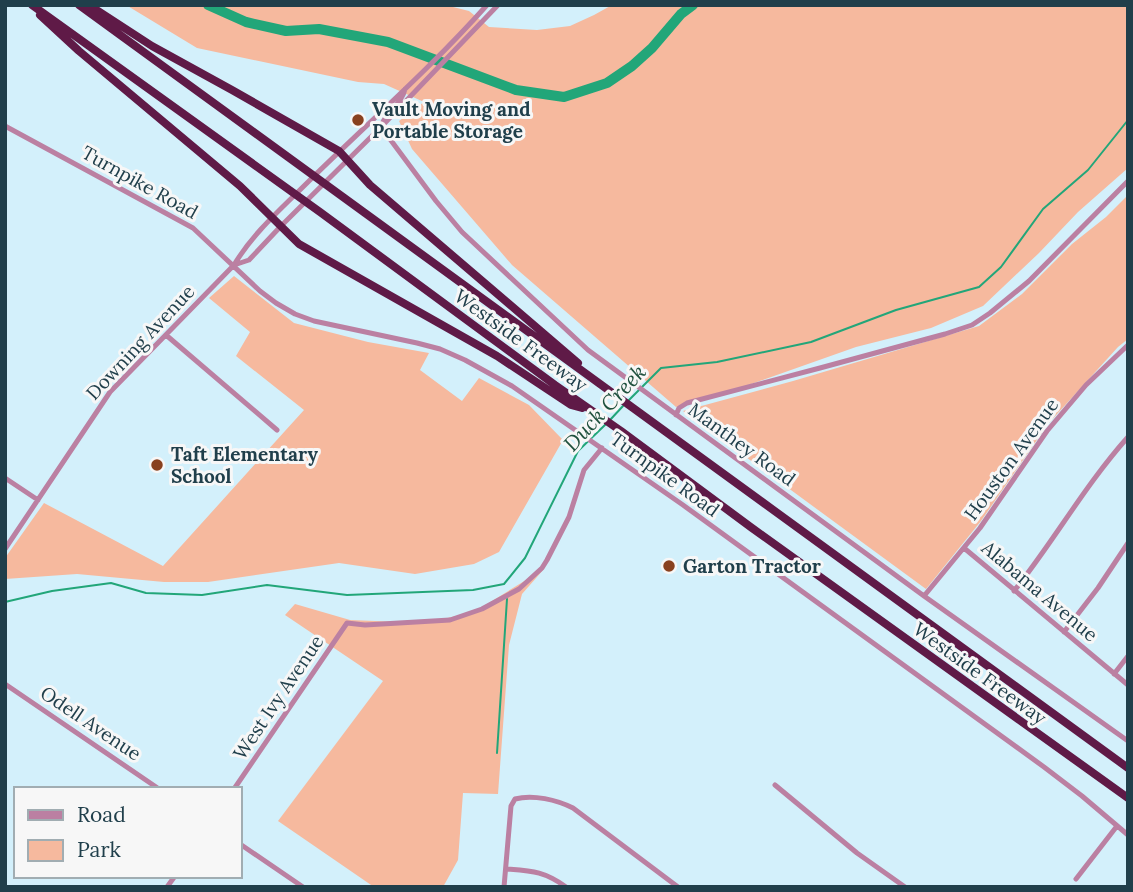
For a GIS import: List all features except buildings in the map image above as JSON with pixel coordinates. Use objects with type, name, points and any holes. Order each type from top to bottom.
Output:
[{"type":"highway","name":"Westside Freeway","points":[[32,5],[1128,798]]},
{"type":"highway","points":[[32,5],[49,25],[240,186],[299,244],[481,347],[571,405],[590,410]]},
{"type":"highway","name":"Westside Freeway","points":[[79,5],[1128,768]]},
{"type":"highway","points":[[89,5],[152,46],[340,151],[370,185],[579,363],[585,374]]},
{"type":"street","points":[[381,127],[384,117],[404,96],[405,89],[487,5]]},
{"type":"street","points":[[381,127],[498,5]]},
{"type":"street","name":"Downing Avenue","points":[[5,549],[110,391],[234,265],[273,218],[405,89]]},
{"type":"street","name":"Turnpike Road","points":[[5,126],[193,228],[260,291],[295,314],[314,321],[417,343],[465,360],[512,386],[573,427],[1044,767],[1128,835]]},
{"type":"street","name":"Downing Avenue","points":[[234,265],[249,260],[381,127]]},
{"type":"street","name":"Manthey Road","points":[[381,127],[462,232],[588,350],[924,596],[1128,741]]},
{"type":"street","points":[[676,415],[679,408],[687,403],[972,325],[1029,281],[1128,181]]},
{"type":"street","points":[[166,335],[276,430]]},
{"type":"street","name":"Houston Avenue","points":[[924,596],[990,515],[1059,416],[1091,380],[1128,345]]},
{"type":"street","points":[[1014,590],[1052,541],[1095,476],[1128,437]]},
{"type":"street","name":"West Ivy Avenue","points":[[235,787],[347,623],[365,625],[450,620],[482,608],[519,589],[542,568],[569,517],[584,470],[600,447]]},
{"type":"street","points":[[5,478],[38,500]]},
{"type":"street","points":[[1064,632],[1098,589],[1128,543]]},
{"type":"street","name":"Alabama Avenue","points":[[964,548],[1128,685]]},
{"type":"street","points":[[1114,674],[1128,656]]},
{"type":"street","name":"Odell Avenue","points":[[5,684],[156,787]]},
{"type":"street","points":[[775,785],[857,853],[905,887]]},
{"type":"street","points":[[504,887],[511,806],[515,799],[521,797],[551,800],[573,808],[678,887]]},
{"type":"street","points":[[1076,879],[1117,826]]},
{"type":"street","points":[[242,845],[303,887]]},
{"type":"street","points":[[506,869],[540,872],[566,887]]},
{"type":"green space","points":[[126,5],[445,5],[469,11],[489,27],[537,30],[570,26],[612,5],[1128,5],[1128,168],[1078,212],[983,306],[931,328],[856,347],[734,390],[676,407],[512,265],[412,149],[399,121],[424,102],[384,84],[358,82],[197,48]]},
{"type":"green space","points":[[1128,195],[1128,339],[1048,424],[981,521],[926,589],[683,411],[979,326],[1022,294],[1072,244]]},
{"type":"green space","points":[[234,276],[294,323],[368,342],[429,353],[420,370],[462,401],[479,378],[529,405],[563,440],[499,552],[474,564],[415,574],[339,563],[208,582],[164,582],[77,574],[5,579],[5,558],[44,503],[163,566],[304,410],[236,356],[250,332],[209,298]]},
{"type":"green space","points":[[544,569],[522,594],[509,645],[498,794],[463,793],[458,860],[443,887],[374,887],[278,821],[383,681],[285,615],[295,604],[350,620],[425,623],[474,612]]},
{"type":"waterway","points":[[208,5],[246,22],[286,31],[319,29],[388,42],[516,90],[564,97],[607,83],[632,66],[652,48],[681,14],[693,5]]},
{"type":"waterway","name":"Duck Creek","points":[[629,400],[661,368],[717,362],[811,342],[896,310],[979,287],[1001,267],[1043,209],[1088,170],[1128,120]]},
{"type":"waterway","name":"Duck Creek","points":[[610,420],[623,406]]},
{"type":"waterway","name":"Duck Creek","points":[[5,602],[52,591],[111,583],[146,593],[202,595],[267,585],[347,595],[473,590],[504,584],[525,558],[578,451],[606,424]]},
{"type":"waterway","points":[[497,753],[507,599]]},
{"type":"place","name":"Vault Moving and Portable Storage","points":[[358,120]]},
{"type":"place","name":"Taft Elementary School","points":[[157,465]]},
{"type":"place","name":"Garton Tractor","points":[[669,566]]}]
